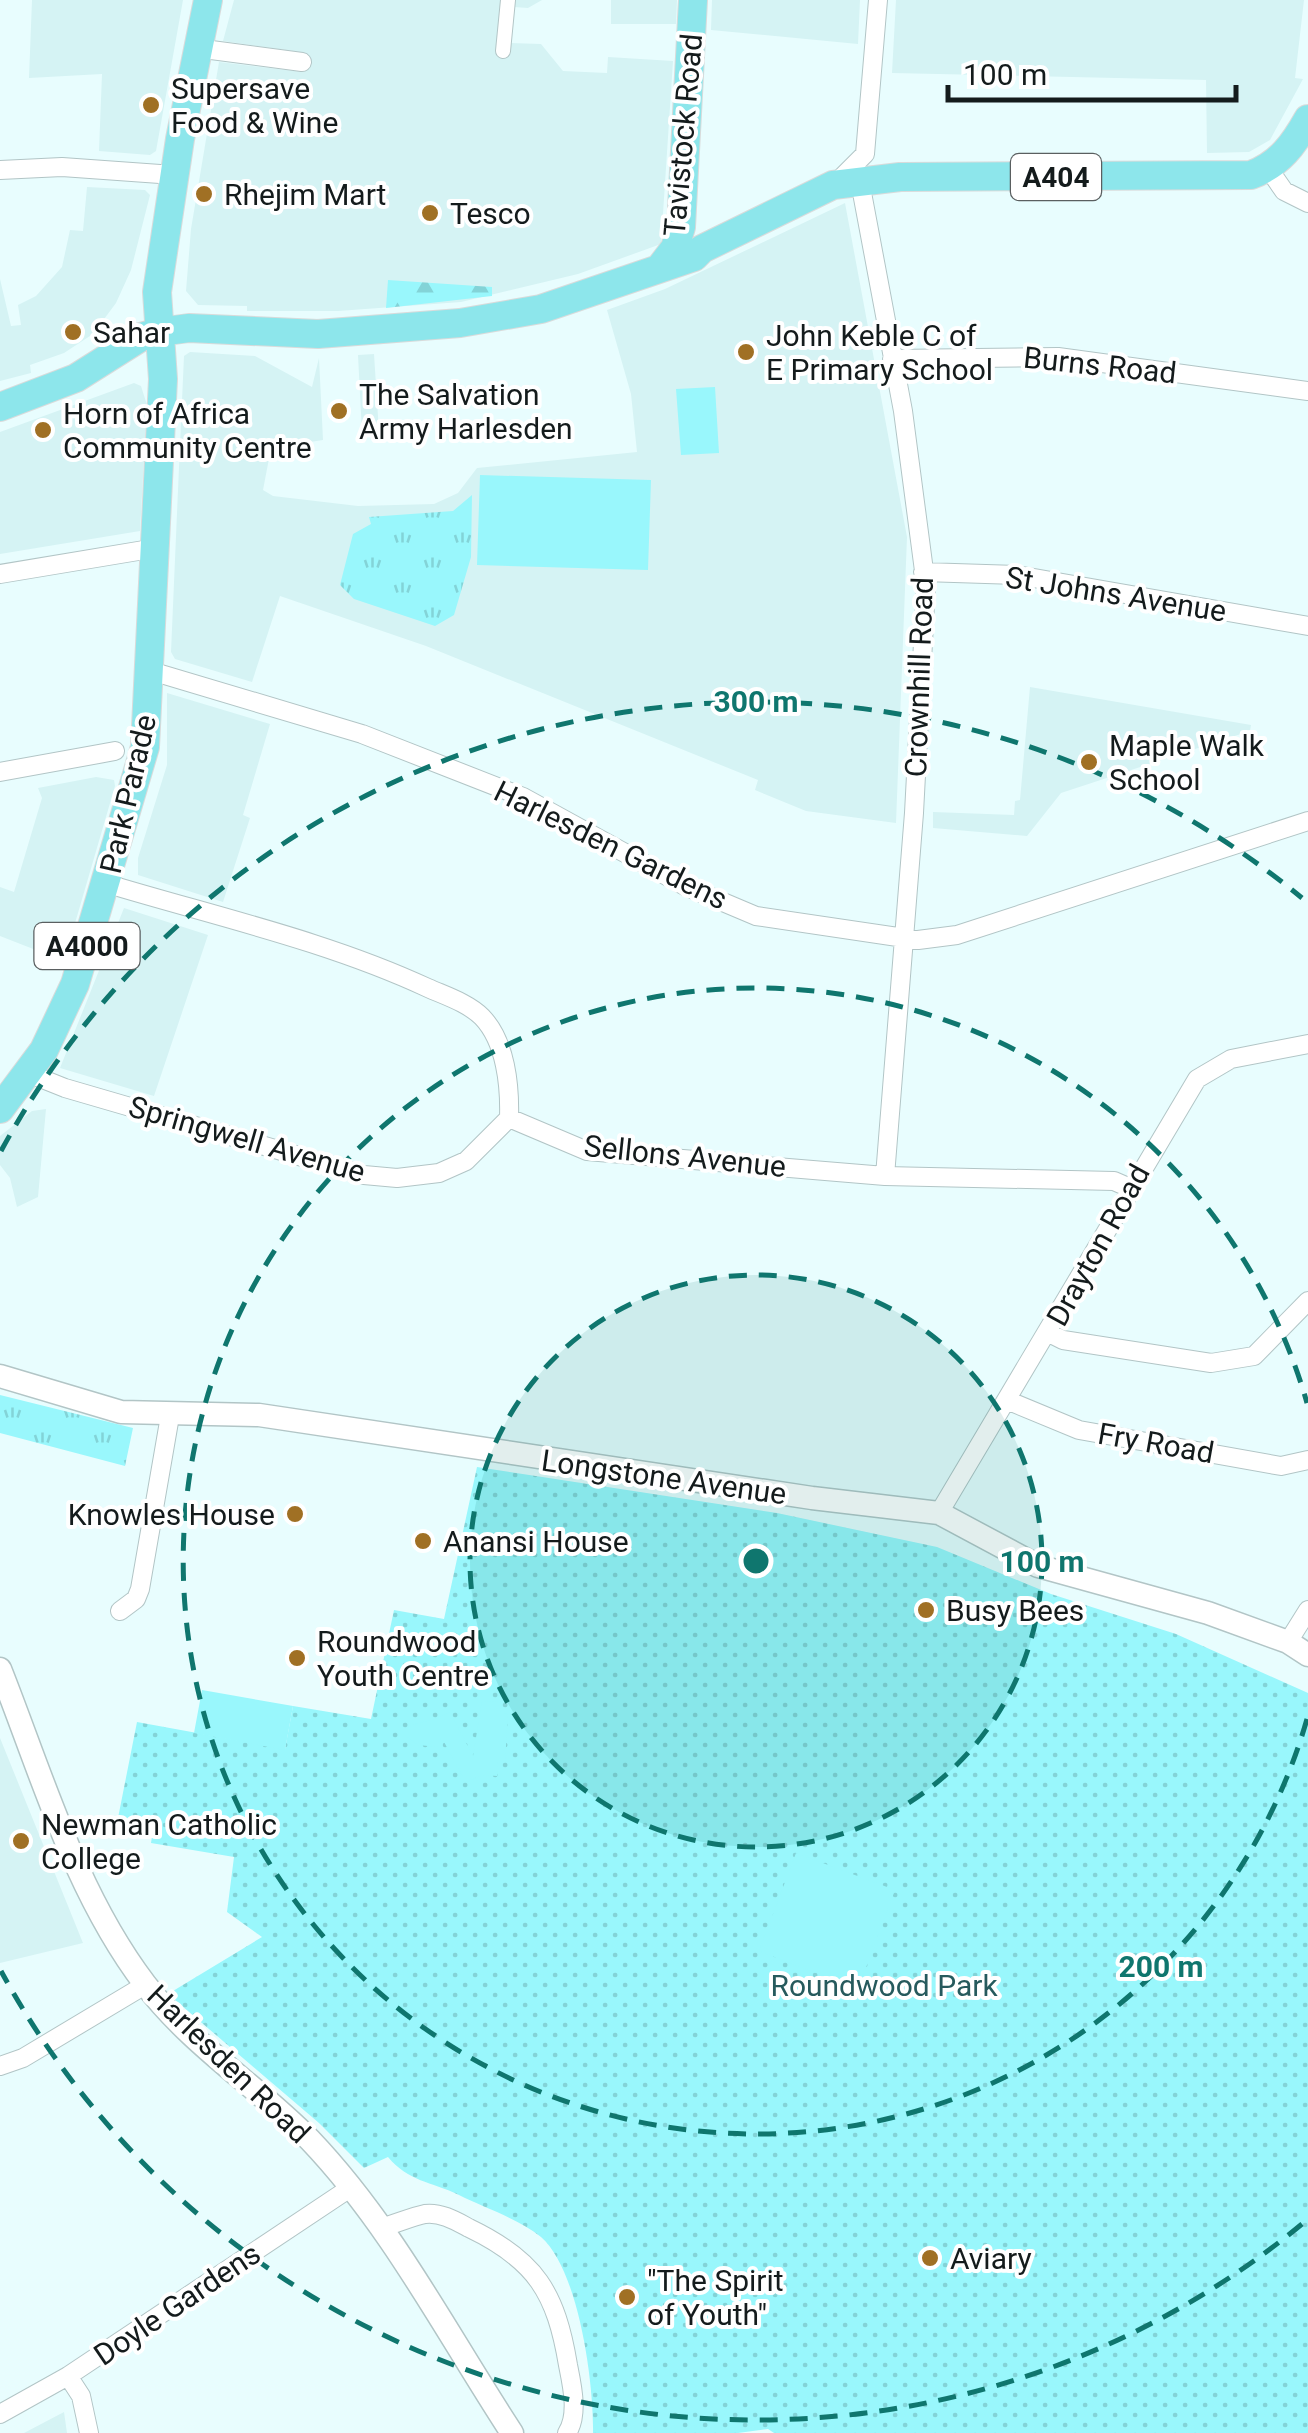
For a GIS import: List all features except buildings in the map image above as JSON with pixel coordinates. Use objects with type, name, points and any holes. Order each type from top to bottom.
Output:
[{"type":"main road","name":"Park Parade","points":[[0,1109],[30,1074],[74,984],[141,770],[152,671],[163,379],[157,292],[196,48],[208,0]]},
{"type":"main road","name":"Tavistock Road","points":[[662,265],[675,248],[681,227],[693,0]]},
{"type":"main road","points":[[1268,168],[1294,144],[1308,118]]},
{"type":"main road","name":"A404","points":[[0,407],[76,378],[141,337],[158,332],[189,328],[328,334],[460,323],[540,309],[662,265],[682,262],[702,249],[847,183],[900,177],[1252,175],[1268,168]]},
{"type":"main road","points":[[681,227],[702,249]]},
{"type":"street","points":[[503,51],[508,0]]},
{"type":"street","points":[[847,183],[865,154],[878,0]]},
{"type":"street","points":[[196,48],[302,62]]},
{"type":"street","points":[[0,170],[62,167],[174,174]]},
{"type":"street","points":[[1268,168],[1284,191],[1308,203]]},
{"type":"street","name":"Crownhill Road","points":[[847,183],[892,359],[923,572],[916,777],[885,1176]]},
{"type":"street","name":"Burns Road","points":[[892,359],[1058,356],[1308,391]]},
{"type":"street","points":[[0,574],[156,548]]},
{"type":"street","name":"St Johns Avenue","points":[[923,572],[1017,575],[1308,626]]},
{"type":"street","name":"Harlesden Gardens","points":[[152,671],[362,734],[523,797],[684,886],[756,916],[904,938],[957,934],[1016,918],[1308,821]]},
{"type":"street","points":[[0,772],[115,751]]},
{"type":"street","points":[[108,884],[359,961],[465,1005],[484,1018],[498,1044],[510,1091],[509,1118]]},
{"type":"street","name":"Drayton Road","points":[[938,1513],[1049,1334],[1196,1079],[1232,1058],[1308,1044]]},
{"type":"street","name":"Springwell Avenue","points":[[30,1074],[65,1088],[364,1175],[397,1178],[439,1173],[466,1160],[509,1118]]},
{"type":"street","name":"Sellons Avenue","points":[[509,1118],[587,1151],[885,1176],[1114,1181],[1130,1188]]},
{"type":"street","points":[[1049,1334],[1063,1340],[1211,1363],[1254,1356],[1308,1301]]},
{"type":"street","name":"Longstone Avenue","points":[[0,1376],[121,1412],[259,1415],[812,1498],[938,1513],[1038,1566],[1208,1613],[1298,1648]]},
{"type":"street","name":"Fry Road","points":[[1008,1400],[1079,1430],[1281,1466],[1308,1460]]},
{"type":"street","points":[[120,1611],[136,1599],[140,1588],[170,1416]]},
{"type":"street","points":[[1298,1648],[1308,1610]]},
{"type":"street","name":"Harlesden Road","points":[[0,1669],[76,1864],[105,1924],[145,1985],[188,2032],[309,2140],[350,2188],[458,2343],[512,2433]]},
{"type":"street","points":[[0,2066],[34,2052],[145,1985]]},
{"type":"street","name":"Doyle Gardens","points":[[0,2414],[68,2376],[350,2188]]},
{"type":"street","points":[[380,2228],[426,2214],[444,2216],[498,2242],[540,2278],[561,2320],[572,2396],[572,2422],[567,2433]]},
{"type":"street","points":[[68,2376],[81,2396],[89,2433]]},
{"type":"shaded area","points":[[32,0],[183,0],[156,151],[150,155],[99,151],[102,74],[29,78]]},
{"type":"shaded area","points":[[234,0],[542,0],[528,8],[514,7],[510,43],[541,44],[563,71],[607,73],[608,57],[673,61],[661,244],[578,274],[461,302],[338,311],[247,311],[247,306],[198,305],[186,291],[191,229],[219,62],[303,72],[300,52],[223,41]]},
{"type":"shaded area","points":[[611,0],[677,0],[676,24],[611,24]]},
{"type":"shaded area","points":[[712,0],[860,0],[858,44],[711,30]]},
{"type":"shaded area","points":[[896,0],[1304,0],[1295,78],[1303,79],[1270,140],[1249,152],[1207,153],[1206,80],[892,73]]},
{"type":"shaded area","points":[[87,187],[145,190],[150,195],[131,270],[116,303],[93,334],[64,353],[30,365],[31,373],[0,381],[0,279],[11,326],[21,325],[18,305],[36,296],[62,267],[70,230],[83,231]]},
{"type":"shaded area","points":[[845,203],[907,537],[896,823],[806,811],[755,790],[758,780],[426,646],[280,596],[252,682],[175,659],[171,652],[184,356],[190,352],[255,356],[312,387],[319,358],[323,440],[271,448],[263,490],[273,496],[358,506],[434,504],[458,493],[477,468],[637,452],[631,394],[607,310],[665,289]]},
{"type":"shaded area","points":[[374,354],[379,432],[362,433],[358,355]]},
{"type":"shaded area","points":[[134,383],[141,386],[147,405],[140,531],[0,554],[0,432]]},
{"type":"shaded area","name":"Maple Walk School","points":[[1030,687],[1251,725],[1250,731],[1061,793],[1027,836],[933,828],[933,812],[1014,815],[1015,801],[1020,800]]},
{"type":"shaded area","points":[[167,693],[270,724],[243,815],[250,818],[223,902],[138,875],[138,858],[167,765]]},
{"type":"shaded area","points":[[96,777],[114,780],[115,786],[64,961],[0,936],[0,887],[14,892],[42,798],[38,788]]},
{"type":"shaded area","points":[[124,908],[208,935],[154,1096],[60,1068]]},
{"type":"shaded area","points":[[46,1109],[38,1197],[17,1207],[10,1178],[0,1165],[0,1136],[32,1111]]},
{"type":"shaded area","name":"Newman Catholic College","points":[[0,1738],[83,1943],[0,1963]]},
{"type":"shaded area","points":[[64,2412],[67,2433],[24,2433]]},
{"type":"green space","points":[[388,280],[492,287],[492,296],[386,308]]},
{"type":"green space","points":[[715,387],[719,453],[681,455],[676,389]]},
{"type":"green space","points":[[480,475],[651,480],[648,570],[477,565]]},
{"type":"green space","points":[[472,495],[471,557],[454,615],[435,626],[354,599],[340,585],[353,534],[371,524],[369,517],[453,511]]},
{"type":"green space","points":[[0,1395],[133,1428],[125,1466],[0,1433]]},
{"type":"green space","name":"Roundwood Park","points":[[477,1467],[777,1513],[937,1547],[1051,1594],[1176,1634],[1308,1693],[1308,2433],[774,2433],[768,2429],[738,2433],[593,2433],[582,2329],[565,2275],[541,2237],[501,2214],[412,2176],[388,2157],[364,2168],[319,2123],[168,1994],[262,1937],[227,1912],[234,1857],[151,1843],[154,1824],[118,1818],[137,1722],[285,1749],[293,1706],[371,1719],[394,1610],[444,1619]]},
{"type":"green space","points":[[202,1690],[293,1706],[285,1750],[194,1733]]},
{"type":"green space","points":[[482,1701],[501,1702],[500,1713],[508,1714],[505,1762],[498,1762],[497,1776],[481,1775],[466,1783],[443,1740],[438,1738],[438,1747],[418,1745],[406,1736],[406,1728],[450,1712],[473,1756]]},
{"type":"green space","points":[[796,1853],[895,1890],[858,1989],[759,1951]]},
{"type":"place","name":"Supersave Food & Wine","points":[[151,105]]},
{"type":"place","name":"Rhejim Mart","points":[[204,194]]},
{"type":"place","name":"Tesco","points":[[430,213]]},
{"type":"place","name":"Sahar","points":[[73,332]]},
{"type":"place","name":"John Keble C of E Primary School","points":[[746,352]]},
{"type":"place","name":"The Salvation Army Harlesden","points":[[339,411]]},
{"type":"place","name":"Horn of Africa Community Centre","points":[[43,430]]},
{"type":"place","name":"Maple Walk School","points":[[1089,762]]},
{"type":"place","name":"Knowles House","points":[[295,1514]]},
{"type":"place","name":"Anansi House","points":[[423,1541]]},
{"type":"place","name":"Busy Bees","points":[[926,1610]]},
{"type":"place","name":"Roundwood Youth Centre","points":[[297,1658]]},
{"type":"place","name":"Newman Catholic College","points":[[21,1841]]},
{"type":"place","name":"Aviary","points":[[930,2258]]},
{"type":"place","name":"\"The Spirit of Youth\"","points":[[627,2297]]}]
